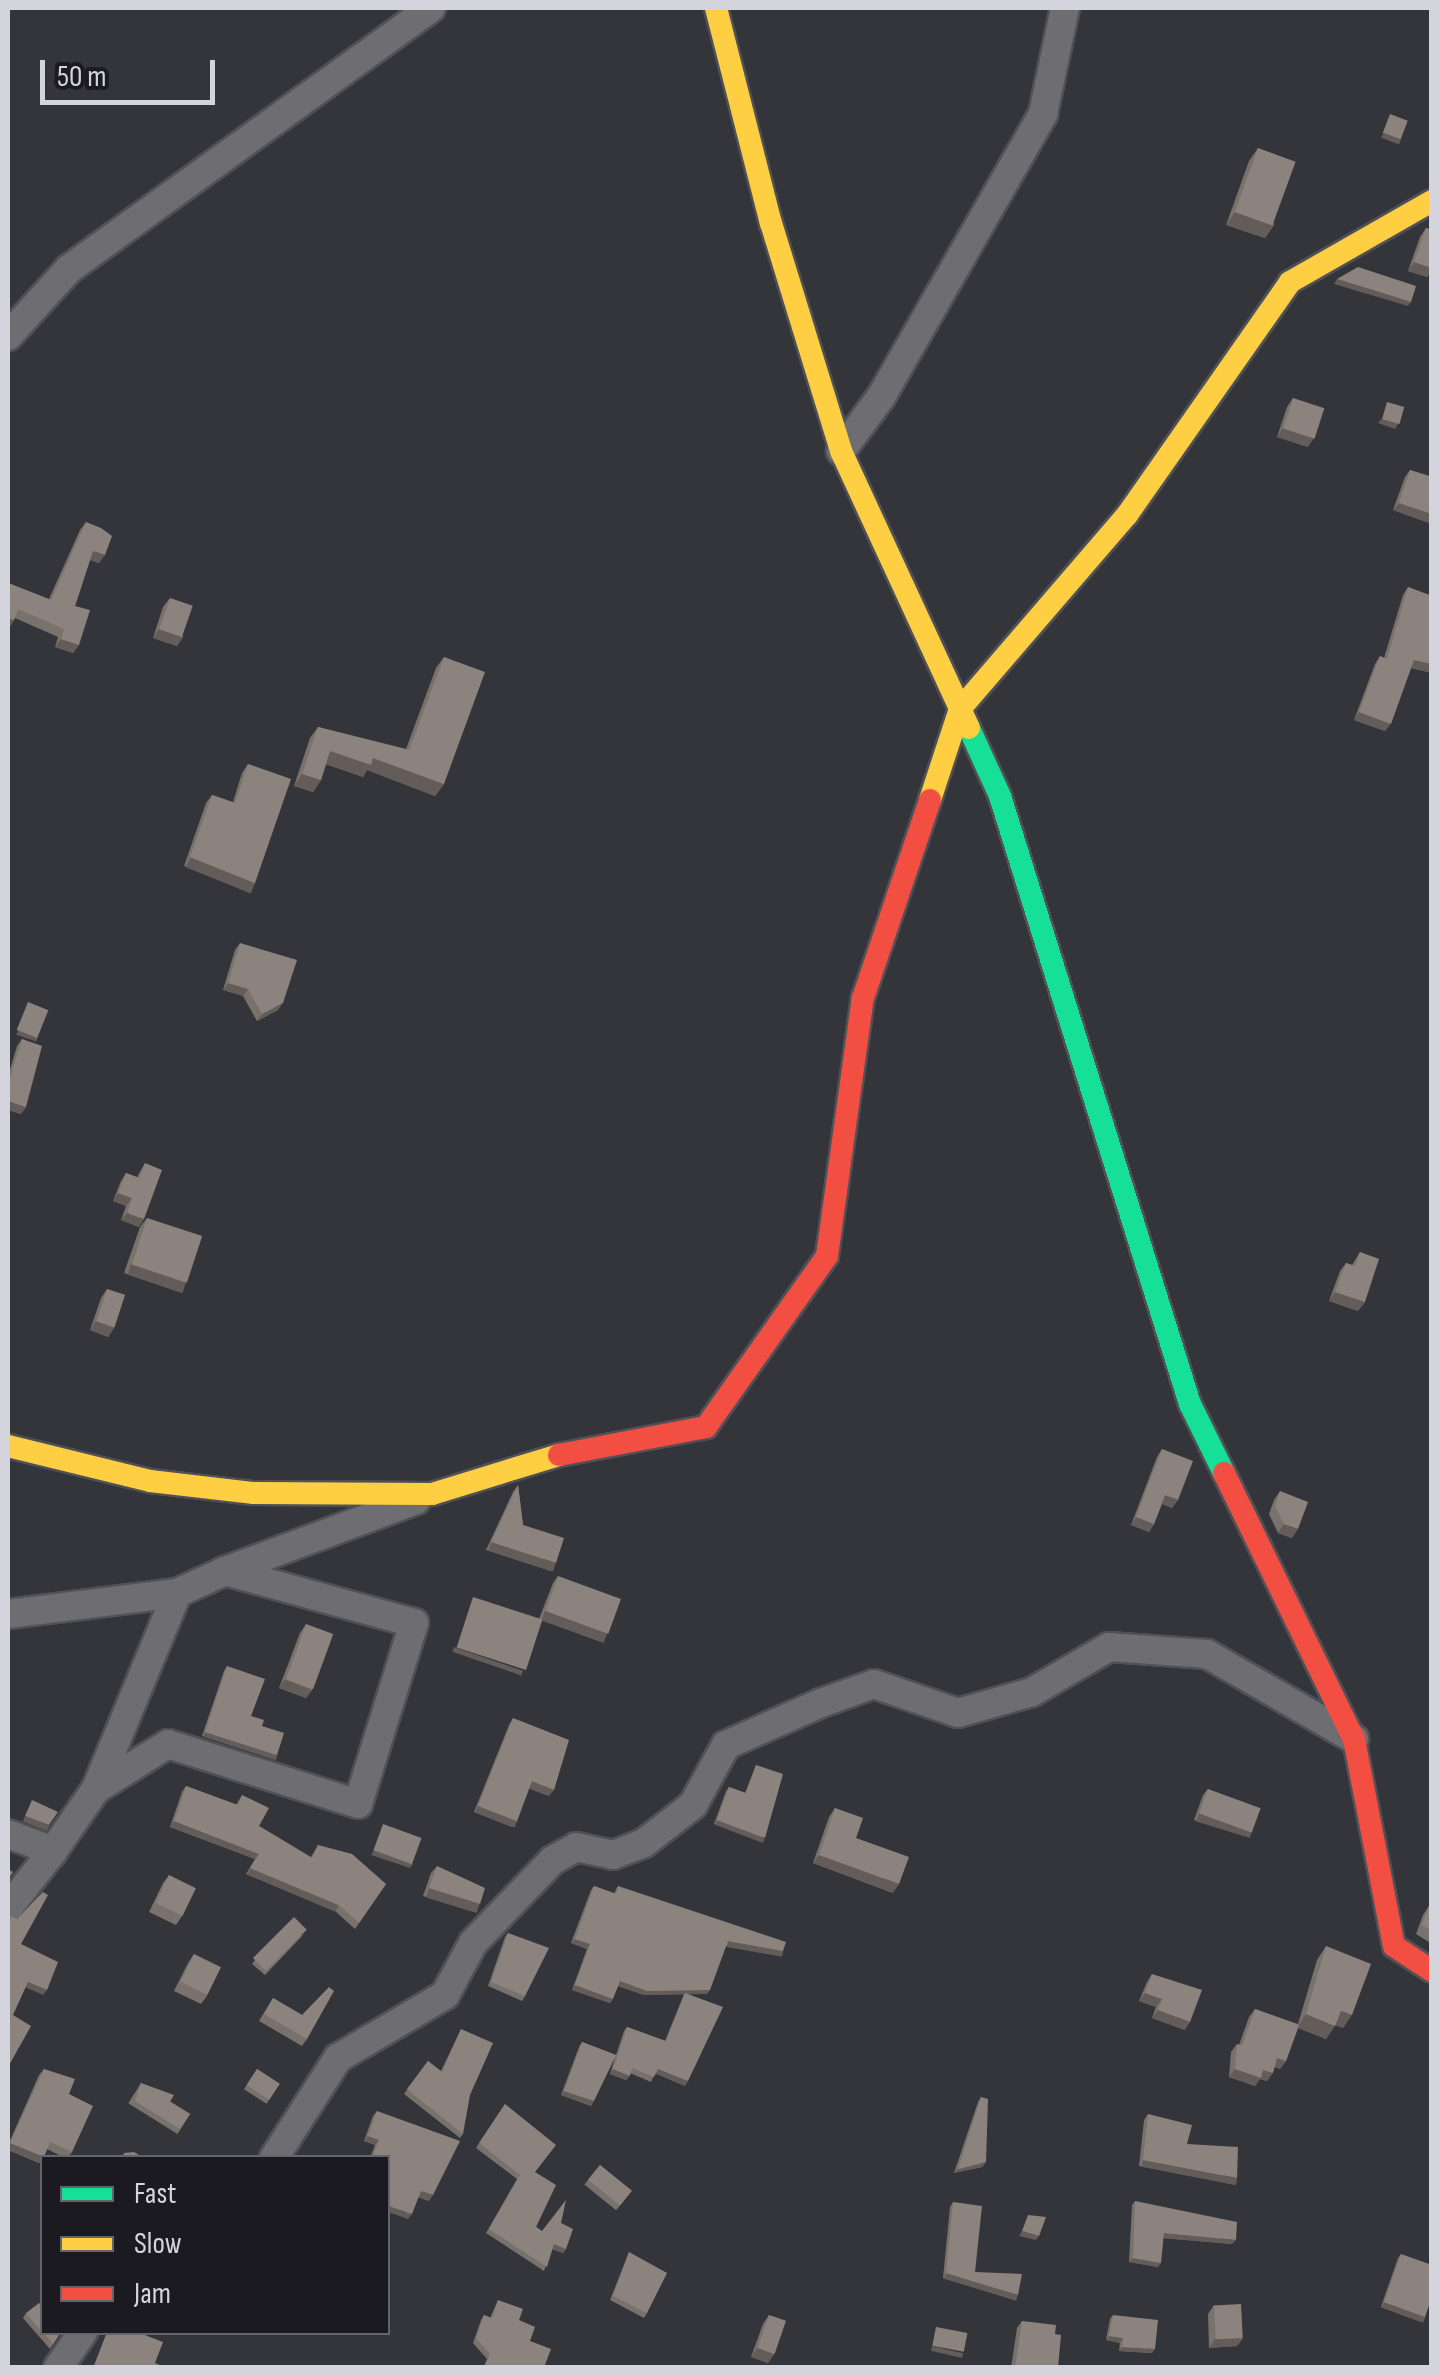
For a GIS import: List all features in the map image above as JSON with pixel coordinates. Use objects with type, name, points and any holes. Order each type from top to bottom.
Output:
[{"type":"street","points":[[8,336],[69,269],[431,8]]},
{"type":"street","points":[[716,8],[771,223],[841,450],[1000,796],[1190,1404],[1354,1739],[1394,1946],[1432,1972]]},
{"type":"street","points":[[841,450],[881,397],[1034,131],[1065,8]]},
{"type":"street","points":[[8,1614],[32,1616],[177,1593],[432,1494],[550,1456],[706,1427],[827,1256],[862,998],[960,709],[1127,515],[1290,282],[1432,201]]},
{"type":"street","points":[[8,1446],[150,1481],[254,1493],[432,1494]]},
{"type":"street","points":[[96,1789],[168,1744],[358,1804],[414,1623],[225,1572]]},
{"type":"street","points":[[8,1908],[54,1851],[96,1789],[177,1593]]},
{"type":"street","points":[[276,2155],[338,2058],[446,1995],[473,1942],[553,1860],[576,1848],[613,1855],[644,1843],[693,1805],[726,1745],[821,1703],[874,1684],[958,1713],[1032,1692],[1109,1647],[1208,1654],[1354,1739]]},
{"type":"street","points":[[8,1834],[54,1851]]},
{"type":"street","points":[[58,2368],[81,2335]]},
{"type":"building","points":[[1390,114],[1408,121],[1401,139],[1383,133]]},
{"type":"building","points":[[1258,148],[1296,162],[1272,226],[1235,212]]},
{"type":"building","points":[[1426,228],[1432,230],[1432,268],[1414,262]]},
{"type":"building","points":[[1358,267],[1416,286],[1411,302],[1337,279]]},
{"type":"building","points":[[1293,398],[1324,408],[1314,439],[1283,428]]},
{"type":"building","points":[[1387,402],[1404,407],[1399,424],[1382,419]]},
{"type":"building","points":[[1410,470],[1432,477],[1432,514],[1399,503]]},
{"type":"building","points":[[86,522],[112,536],[105,555],[93,551],[75,606],[90,610],[79,645],[61,639],[64,629],[18,609],[14,620],[8,618],[8,583],[51,600]]},
{"type":"building","points":[[1408,587],[1432,596],[1432,664],[1414,660],[1391,724],[1359,712],[1380,656],[1387,659]]},
{"type":"building","points":[[170,598],[193,606],[182,637],[159,629]]},
{"type":"building","points":[[444,657],[485,672],[444,784],[373,758],[371,765],[330,751],[321,780],[302,774],[318,727],[409,750]]},
{"type":"building","points":[[248,764],[291,779],[255,883],[190,857],[212,795],[235,803]]},
{"type":"building","points":[[240,943],[297,960],[283,1003],[262,1014],[248,989],[228,983]]},
{"type":"building","points":[[28,1002],[48,1010],[37,1038],[17,1030]]},
{"type":"building","points":[[22,1039],[42,1046],[26,1107],[8,1101],[8,1084]]},
{"type":"building","points":[[145,1163],[162,1170],[144,1219],[127,1213],[132,1198],[118,1193],[126,1173],[139,1178]]},
{"type":"building","points":[[147,1218],[202,1236],[187,1283],[132,1265]]},
{"type":"building","points":[[1360,1252],[1379,1259],[1365,1302],[1335,1292],[1346,1263],[1355,1266]]},
{"type":"building","points":[[107,1289],[125,1295],[115,1327],[96,1321]]},
{"type":"building","points":[[1162,1449],[1193,1461],[1178,1500],[1165,1495],[1154,1524],[1136,1517]]},
{"type":"building","points":[[518,1485],[523,1525],[564,1538],[556,1563],[491,1542]]},
{"type":"building","points":[[1280,1491],[1308,1502],[1298,1529],[1284,1524],[1275,1506]]},
{"type":"building","points":[[558,1576],[621,1599],[608,1634],[545,1611]]},
{"type":"building","points":[[473,1597],[542,1620],[526,1670],[457,1647]]},
{"type":"building","points":[[306,1624],[333,1634],[313,1689],[286,1679]]},
{"type":"building","points":[[227,1666],[265,1679],[251,1716],[264,1720],[262,1726],[284,1733],[277,1755],[205,1732]]},
{"type":"building","points":[[513,1718],[569,1740],[554,1790],[532,1781],[517,1821],[478,1806]]},
{"type":"building","points":[[756,1765],[783,1774],[765,1838],[717,1820],[729,1787],[746,1793]]},
{"type":"building","points":[[186,1786],[238,1805],[242,1795],[269,1808],[259,1826],[312,1858],[318,1845],[352,1854],[386,1884],[359,1923],[339,1905],[250,1868],[259,1854],[174,1821]]},
{"type":"building","points":[[1208,1789],[1261,1808],[1252,1833],[1199,1813]]},
{"type":"building","points":[[32,1800],[58,1812],[49,1825],[25,1816]]},
{"type":"building","points":[[835,1808],[863,1818],[856,1838],[909,1857],[899,1884],[819,1855]]},
{"type":"building","points":[[383,1824],[422,1838],[412,1864],[373,1850]]},
{"type":"building","points":[[437,1866],[485,1888],[480,1904],[429,1888]]},
{"type":"building","points":[[169,1875],[196,1888],[182,1916],[155,1903]]},
{"type":"building","points":[[594,1886],[616,1894],[618,1886],[786,1942],[783,1951],[728,1941],[710,1990],[647,1991],[620,1981],[613,1999],[575,1985],[590,1944],[575,1939]]},
{"type":"building","points":[[43,1892],[48,1895],[21,1944],[58,1962],[47,1990],[28,1982],[13,2015],[31,2026],[8,2067],[8,1915],[17,1919]]},
{"type":"building","points":[[1429,1906],[1432,1907],[1432,1931],[1422,1925]]},
{"type":"building","points":[[294,1917],[307,1930],[266,1971],[253,1958]]},
{"type":"building","points":[[508,1933],[549,1948],[525,1996],[491,1982]]},
{"type":"building","points":[[1326,1946],[1371,1964],[1352,2015],[1341,2011],[1335,2026],[1306,2014]]},
{"type":"building","points":[[194,1954],[221,1967],[207,1995],[180,1982]]},
{"type":"building","points":[[1152,1974],[1202,1990],[1190,2022],[1158,2010],[1162,1999],[1145,1993]]},
{"type":"building","points":[[329,1987],[334,1991],[307,2039],[264,2014],[273,1998],[302,2015]]},
{"type":"building","points":[[685,1993],[723,2007],[688,2081],[658,2069],[654,2077],[632,2068],[630,2076],[613,2069],[627,2027],[666,2041]]},
{"type":"building","points":[[1255,2009],[1299,2025],[1286,2061],[1277,2058],[1273,2073],[1263,2070],[1261,2078],[1235,2069],[1237,2044],[1242,2046]]},
{"type":"building","points":[[461,2029],[493,2043],[470,2095],[463,2134],[407,2089],[428,2061],[442,2072]]},
{"type":"building","points":[[582,2042],[616,2055],[594,2101],[564,2091]]},
{"type":"building","points":[[44,2069],[75,2079],[69,2094],[93,2106],[72,2152],[50,2142],[45,2155],[40,2155],[10,2143]]},
{"type":"building","points":[[257,2069],[280,2084],[269,2100],[247,2085]]},
{"type":"building","points":[[141,2083],[174,2095],[170,2102],[190,2114],[180,2129],[135,2101]]},
{"type":"building","points":[[981,2097],[988,2099],[986,2162],[958,2169]]},
{"type":"building","points":[[505,2104],[556,2145],[535,2172],[556,2185],[536,2227],[542,2231],[566,2200],[561,2223],[573,2229],[566,2249],[554,2244],[547,2267],[489,2229],[520,2175],[479,2143]]},
{"type":"building","points":[[377,2111],[460,2141],[433,2195],[421,2191],[412,2214],[390,2207],[390,2155],[373,2155],[379,2140],[368,2136]]},
{"type":"building","points":[[1148,2114],[1192,2125],[1187,2144],[1238,2147],[1237,2178],[1143,2160]]},
{"type":"building","points":[[600,2165],[632,2191],[620,2206],[588,2180]]},
{"type":"building","points":[[1135,2201],[1237,2222],[1236,2240],[1164,2233],[1161,2263],[1133,2258]]},
{"type":"building","points":[[953,2202],[982,2206],[975,2272],[1022,2274],[1018,2295],[946,2273]]},
{"type":"building","points":[[1028,2215],[1046,2217],[1039,2236],[1022,2231]]},
{"type":"building","points":[[629,2252],[667,2273],[647,2313],[613,2296]]},
{"type":"building","points":[[1401,2254],[1432,2265],[1432,2297],[1425,2317],[1384,2302]]},
{"type":"building","points":[[498,2300],[523,2309],[519,2320],[535,2327],[530,2341],[551,2349],[545,2365],[553,2368],[484,2368],[490,2354],[476,2338],[484,2315],[492,2318]]},
{"type":"building","points":[[40,2304],[40,2330],[26,2313]]},
{"type":"building","points":[[1241,2304],[1243,2338],[1216,2339],[1214,2305]]},
{"type":"building","points":[[769,2315],[786,2321],[775,2354],[758,2348]]},
{"type":"building","points":[[1113,2315],[1158,2320],[1155,2349],[1122,2347],[1123,2338],[1109,2336]]},
{"type":"building","points":[[1022,2321],[1056,2325],[1055,2334],[1061,2335],[1058,2368],[1015,2368]]},
{"type":"building","points":[[936,2327],[967,2333],[964,2352],[932,2346]]},
{"type":"building","points":[[106,2335],[145,2335],[163,2342],[155,2363],[167,2368],[93,2368]]},
{"type":"traffic: fast","points":[[969,728],[1000,796],[1190,1404],[1224,1473]]},
{"type":"traffic: slow","points":[[716,8],[771,223],[841,451],[969,728]]},
{"type":"traffic: slow","points":[[930,800],[960,709],[1127,515],[1290,282],[1432,201]]},
{"type":"traffic: slow","points":[[8,1446],[150,1481],[254,1493],[432,1494],[559,1455]]},
{"type":"traffic: jam","points":[[559,1455],[706,1427],[827,1256],[863,998],[930,800]]},
{"type":"traffic: jam","points":[[1224,1473],[1354,1739],[1394,1946],[1432,1971]]}]
